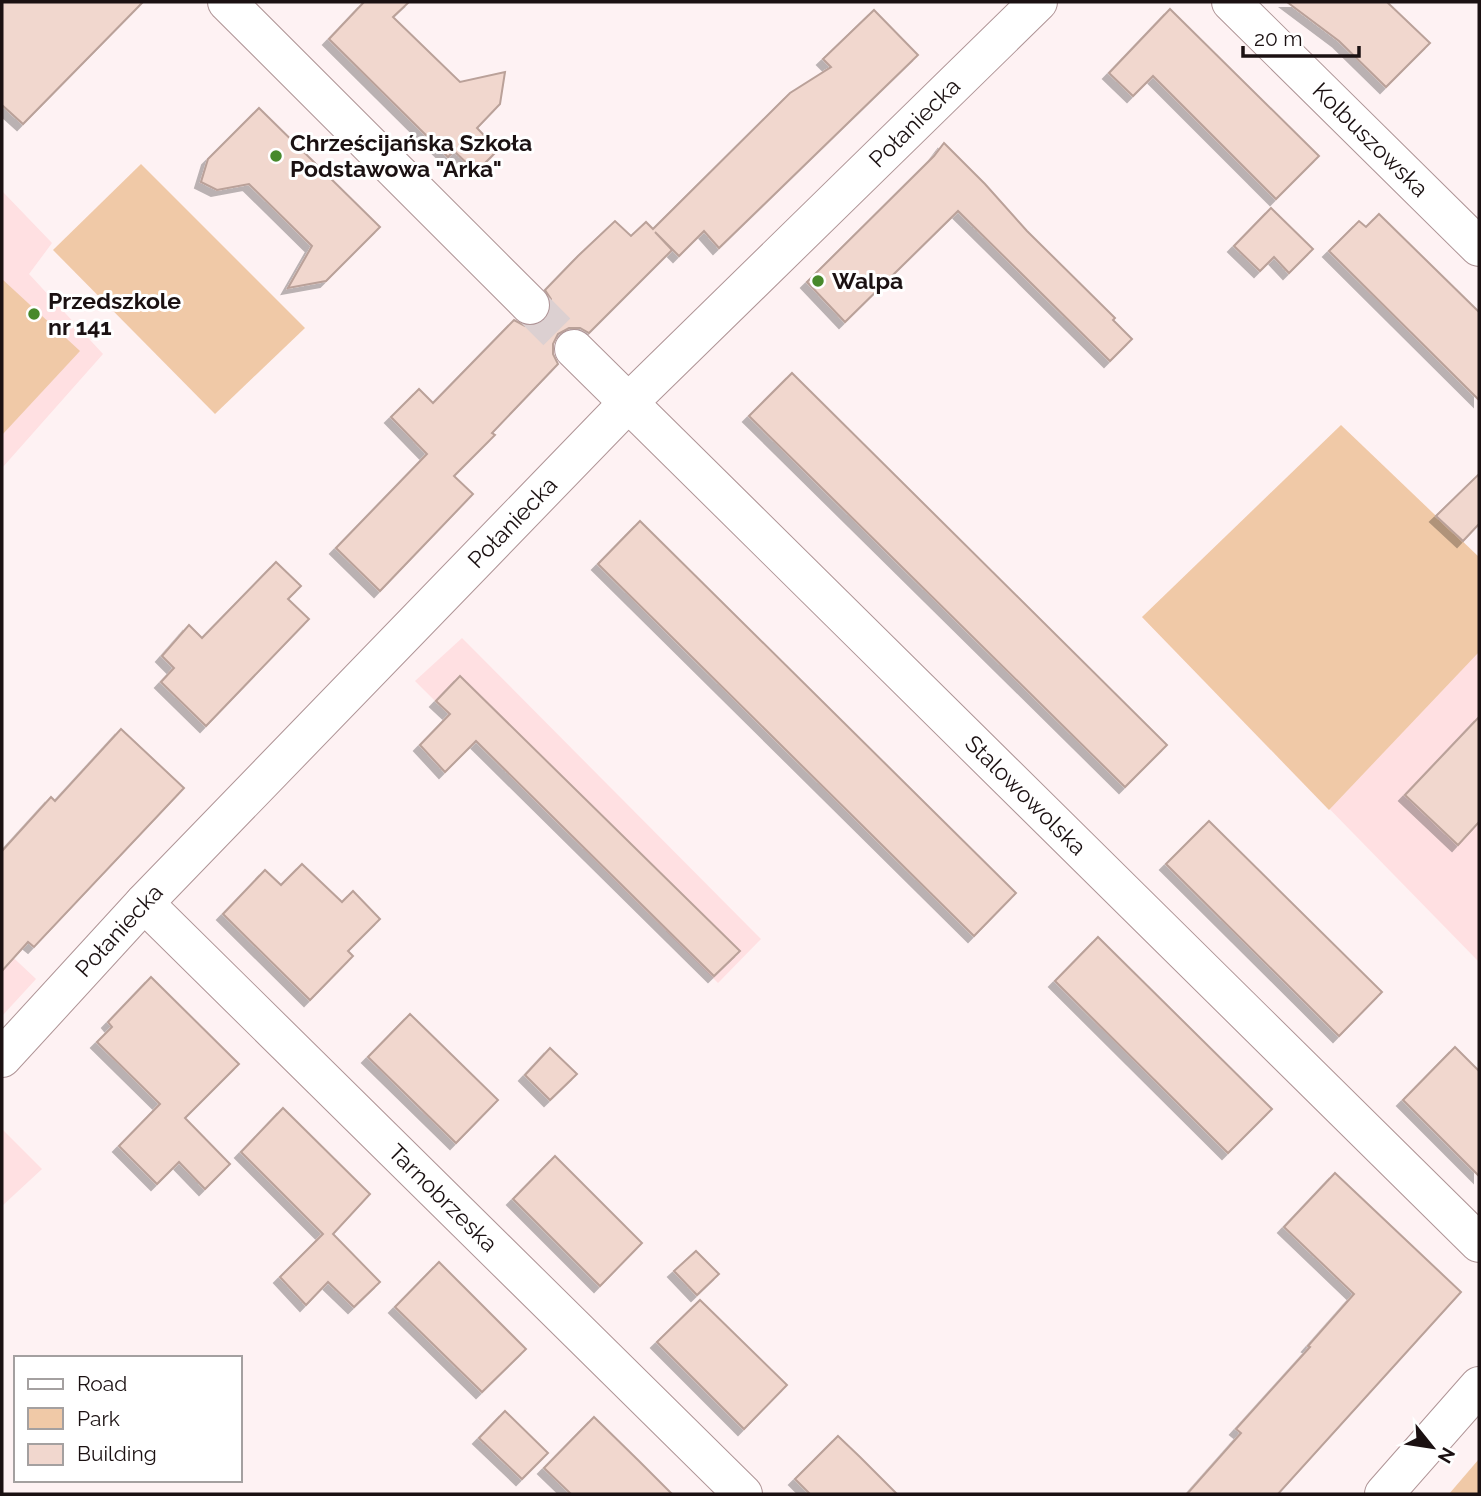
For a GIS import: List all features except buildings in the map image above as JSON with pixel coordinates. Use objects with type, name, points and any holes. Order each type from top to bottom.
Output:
[{"type":"street","points":[[227,2],[530,306]]},
{"type":"street","name":"Połaniecka","points":[[2,1058],[144,903],[628,403],[1038,2]]},
{"type":"street","name":"Kolbuszowska","points":[[1231,2],[1479,247]]},
{"type":"street","name":"Stalowowolska","points":[[574,349],[1479,1243]]},
{"type":"street","name":"Tarnobrzeska","points":[[144,903],[743,1494]]},
{"type":"street","points":[[1384,1494],[1479,1386]]},
{"type":"shaded area","name":"Przedszkole nr 141","points":[[2,191],[52,243],[29,274],[103,354],[2,468]]},
{"type":"shaded area","points":[[1479,557],[1479,962],[1142,617]]},
{"type":"shaded area","points":[[462,638],[761,939],[718,983],[415,681]]},
{"type":"shaded area","points":[[2,947],[36,979],[2,1016]]},
{"type":"shaded area","points":[[2,1129],[42,1169],[2,1206]]},
{"type":"green space","points":[[141,164],[305,328],[215,414],[53,250]]},
{"type":"green space","points":[[2,279],[80,351],[2,435]]},
{"type":"green space","points":[[1341,425],[1479,557],[1479,652],[1329,810],[1142,617]]},
{"type":"green space","points":[[1479,1459],[1479,1494],[1449,1494]]},
{"type":"tunnel","points":[[530,305],[574,349]]},
{"type":"place","name":"Chrześcijańska Szkoła Podstawowa \"Arka\"","points":[[276,156]]},
{"type":"place","name":"Walpa","points":[[818,281]]},
{"type":"place","name":"Przedszkole nr 141","points":[[34,314]]}]
